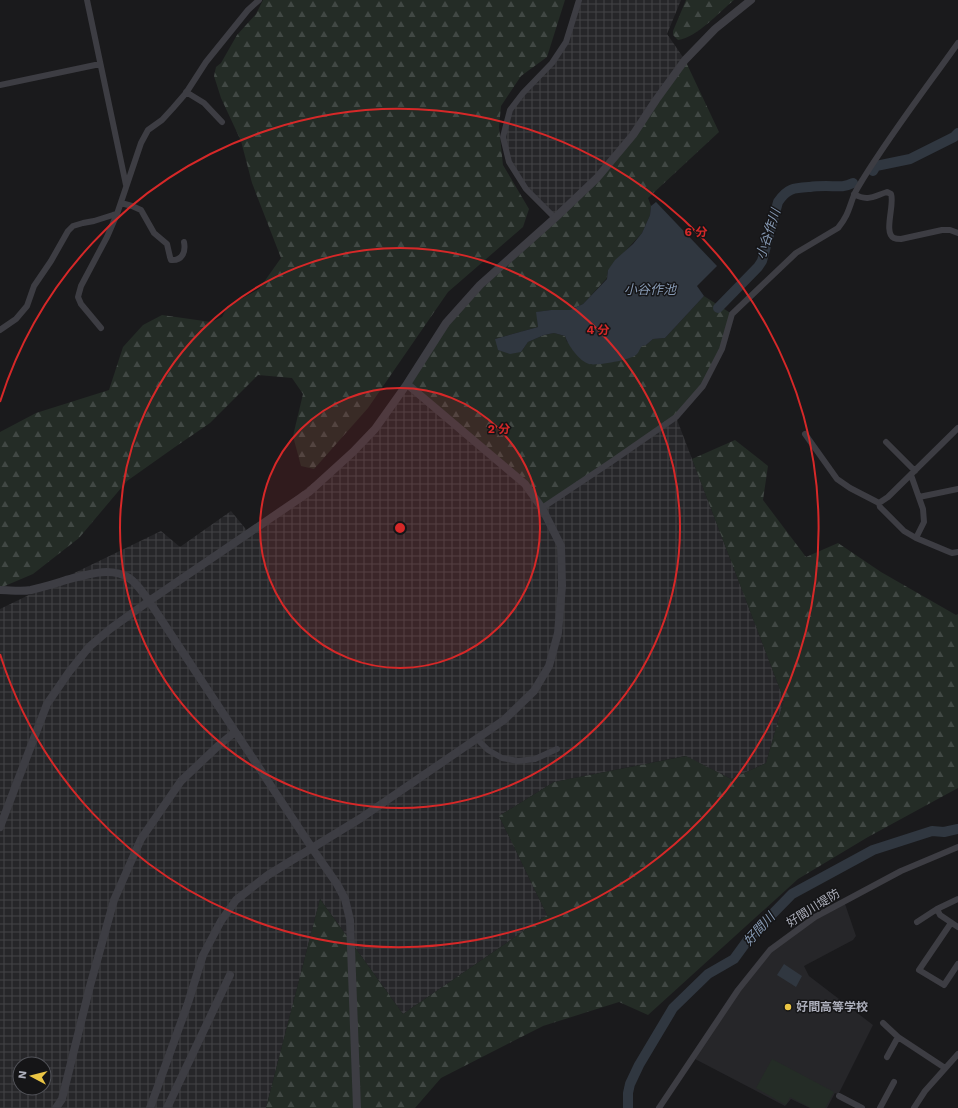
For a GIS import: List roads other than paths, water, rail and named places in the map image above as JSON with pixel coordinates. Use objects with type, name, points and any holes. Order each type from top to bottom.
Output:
[{"type":"street","points":[[87,0],[126,186]]},
{"type":"street","points":[[101,328],[81,304],[78,297],[81,286],[107,237],[117,214],[145,134],[167,115],[186,92],[214,52],[248,10],[259,0]]},
{"type":"street","points":[[555,218],[526,189],[509,162],[503,137],[510,110],[523,93],[552,63],[566,42],[580,0]]},
{"type":"street","points":[[0,827],[47,704],[69,672],[89,647],[110,629],[149,601],[309,492],[353,452],[375,429],[407,384],[446,323],[480,285],[597,178],[633,135],[685,60],[716,28],[752,0]]},
{"type":"street","points":[[542,508],[676,417],[703,386],[722,349],[732,314],[796,253],[838,228],[848,213],[854,194],[891,136],[958,43]]},
{"type":"street","points":[[0,84],[100,64]]},
{"type":"street","points":[[186,92],[204,103],[222,122]]},
{"type":"street","points":[[854,194],[864,199],[873,198],[887,192],[892,196],[889,230],[891,236],[894,238],[901,239],[942,230],[950,230],[958,233]]},
{"type":"street","points":[[121,203],[141,210],[154,233],[167,244],[171,260],[176,260],[182,257],[184,242]]},
{"type":"street","points":[[0,330],[16,319],[27,306],[34,286],[51,261],[68,231],[73,226],[117,214]]},
{"type":"street","points":[[230,975],[167,1108],[152,1105],[188,1004],[203,955],[221,921],[236,900],[268,875],[361,818],[504,720],[534,692],[549,666],[558,633],[562,586],[561,546],[542,508],[525,484],[407,384]]},
{"type":"street","points":[[879,503],[888,497],[958,428]]},
{"type":"street","points":[[805,434],[837,479],[850,488],[879,503],[880,507],[904,531],[947,552],[958,552]]},
{"type":"street","points":[[886,442],[913,473],[923,510],[924,522],[916,538]]},
{"type":"street","points":[[919,497],[958,489]]},
{"type":"street","points":[[0,590],[29,590],[98,572],[110,572],[129,578],[138,586],[149,601],[337,884],[345,899],[350,920],[357,1108]]},
{"type":"street","points":[[56,1108],[62,1099],[90,986],[114,900],[141,839],[181,781],[235,732]]},
{"type":"street","points":[[477,739],[488,750],[502,758],[518,761],[535,759],[557,749]]},
{"type":"street","name":"好間川堤防","points":[[659,1108],[738,990],[770,950],[815,917],[901,871],[958,847]]},
{"type":"street","points":[[917,922],[937,909],[958,899]]},
{"type":"street","points":[[937,909],[940,915],[958,927]]},
{"type":"street","points":[[951,923],[919,970],[944,985],[955,974],[958,964]]},
{"type":"street","points":[[882,1023],[898,1037],[943,1067]]},
{"type":"street","points":[[887,1057],[898,1037]]},
{"type":"street","points":[[914,1108],[924,1091],[943,1067],[957,1058]]},
{"type":"street","points":[[880,1108],[894,1082]]},
{"type":"street","points":[[839,1096],[859,1107]]},
{"type":"water","name":"小谷作池","points":[[656,202],[717,266],[697,286],[704,296],[665,338],[653,339],[646,345],[642,346],[634,356],[614,362],[599,364],[589,364],[581,360],[574,352],[565,336],[554,333],[544,335],[528,342],[521,352],[510,354],[498,350],[495,339],[538,327],[536,312],[570,310],[583,304],[607,279],[608,270],[615,260],[633,244],[642,233],[650,215],[651,206]]},
{"type":"water","points":[[784,964],[802,976],[796,987],[777,975]]},
{"type":"waterway","name":"小谷作川","points":[[873,171],[876,166],[910,159],[954,137],[958,133]]},
{"type":"waterway","name":"小谷作川","points":[[718,308],[762,261],[778,202],[781,197],[788,191],[800,188],[843,186],[853,183]]},
{"type":"waterway","name":"好間川","points":[[628,1108],[628,1093],[630,1084],[639,1065],[673,1008],[708,974],[734,959],[750,937],[792,894],[873,850],[932,831],[944,832],[958,829]]},
{"type":"place","name":"好間高等学校","points":[[788,1007]]}]
